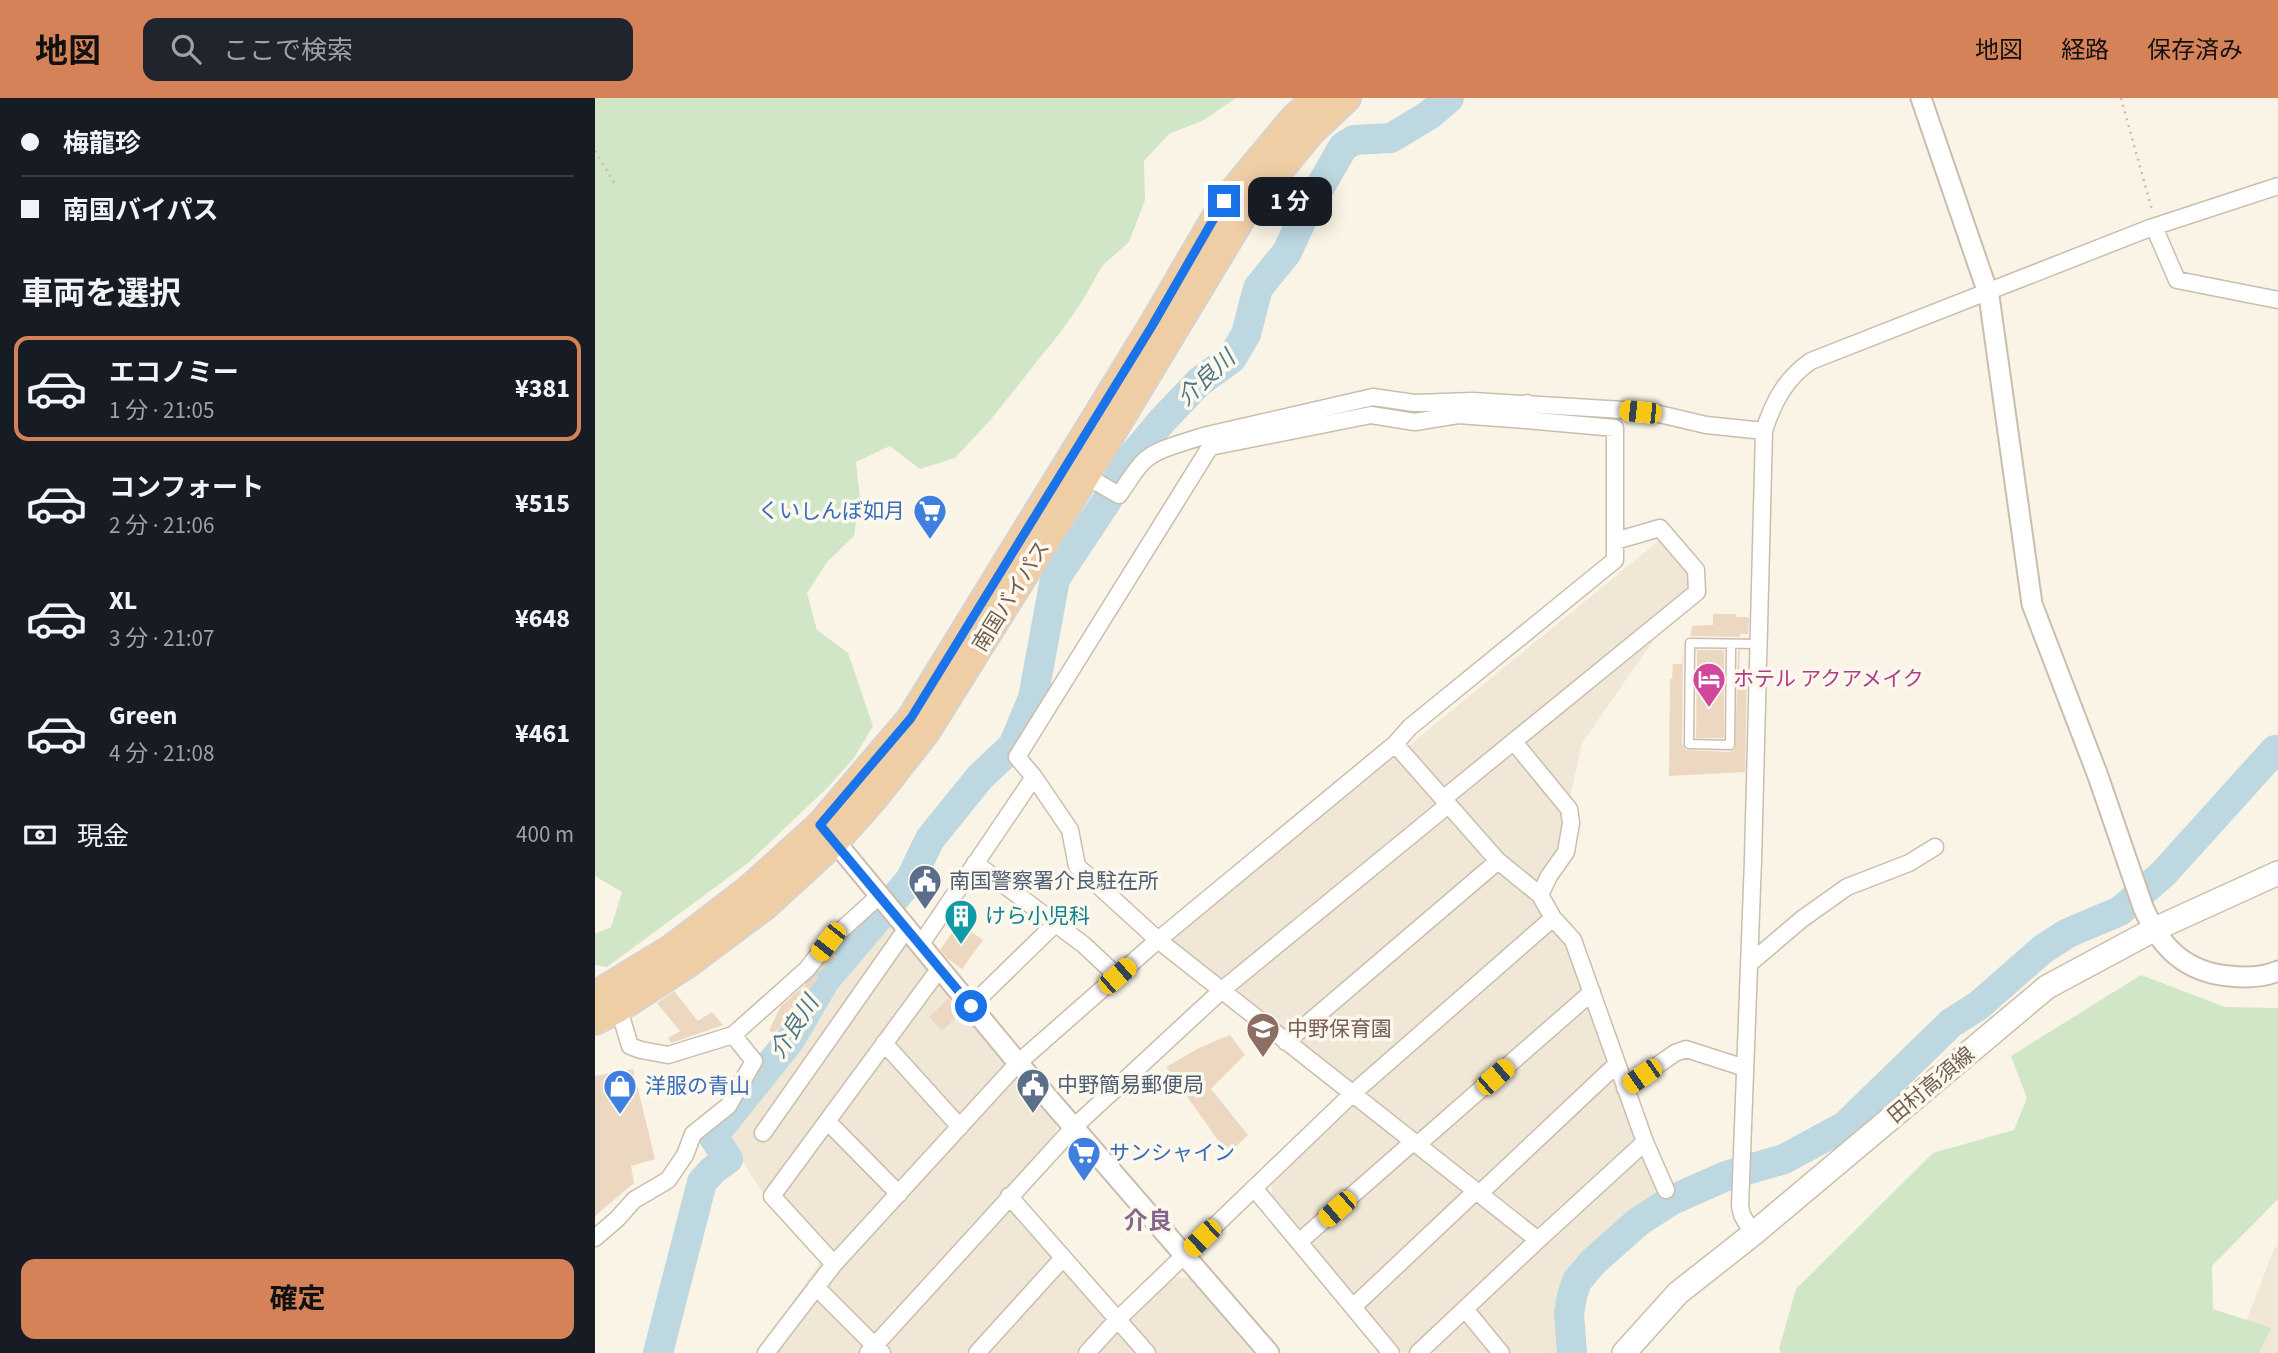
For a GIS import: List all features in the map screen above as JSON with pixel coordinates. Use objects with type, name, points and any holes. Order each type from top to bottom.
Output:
[{"type":"highway","name":"南国バイパス","points":[[605,1003],[686,965],[765,906],[828,833],[911,718],[1152,326],[1224,201],[1294,118],[1316,98]]},
{"type":"highway","name":"南国バイパス","points":[[828,833],[876,797],[926,732],[1086,476],[1244,214],[1311,132],[1347,98]]},
{"type":"main road","name":"田村高須線","points":[[1623,1353],[1678,1293],[1753,1234],[2047,987],[2155,929],[2278,873]]},
{"type":"street","points":[[1921,98],[1988,292],[2032,604],[2098,776],[2143,907],[2155,929],[2179,959],[2208,974],[2247,978],[2278,971]]},
{"type":"street","points":[[1753,1234],[1740,1211],[1741,1171],[1764,430],[1774,403],[1797,371],[1811,361],[2156,227],[2278,186]]},
{"type":"street","points":[[2156,227],[2177,280],[2278,300]]},
{"type":"street","points":[[1086,476],[1119,495],[1142,464],[1153,455],[1175,446],[1203,436],[1373,397],[1414,403],[1527,403],[1655,413],[1706,425],[1764,430]]},
{"type":"street","points":[[1526,420],[1527,403]]},
{"type":"street","points":[[766,1353],[834,1264],[1018,1063],[1158,940],[1615,560],[1615,428],[1458,415],[1415,422],[1371,415],[1210,447],[1017,757],[1070,830],[1077,866],[1158,940],[1538,1240]]},
{"type":"street","points":[[816,1287],[875,1350],[1009,1196],[1074,1127],[1222,990],[1514,742],[1697,592],[1696,570],[1660,528],[1615,541]]},
{"type":"street","points":[[1514,742],[1569,808],[1571,823],[1566,852],[1549,876],[1540,895]]},
{"type":"street","points":[[1395,744],[1498,861],[1540,895],[1553,918],[1573,940],[1645,1142],[1666,1190]]},
{"type":"street","points":[[921,944],[1034,777]]},
{"type":"street","points":[[828,833],[1018,1063],[1269,1353]]},
{"type":"street","points":[[1749,964],[1802,919],[1847,887],[1909,863],[1935,847]]},
{"type":"street","points":[[1286,1042],[1498,861]]},
{"type":"street","points":[[975,863],[1084,945],[1117,976]]},
{"type":"street","points":[[605,1003],[630,1046],[641,1050],[668,1055],[733,1035],[807,969],[828,942],[892,910]]},
{"type":"street","points":[[763,1133],[892,910]]},
{"type":"street","points":[[1087,1353],[1117,1320],[1352,1094],[1553,918]]},
{"type":"street","points":[[971,1006],[1055,924]]},
{"type":"street","points":[[834,1264],[772,1196],[940,968]]},
{"type":"street","points":[[1299,1242],[1592,992]]},
{"type":"street","points":[[595,1238],[634,1200],[668,1180],[685,1155],[693,1134],[728,1106],[754,1061],[733,1035]]},
{"type":"street","points":[[884,1044],[960,1127]]},
{"type":"street","points":[[1625,1088],[1675,1053],[1686,1049],[1745,1068]]},
{"type":"street","points":[[1353,1307],[1617,1065]]},
{"type":"street","points":[[827,1121],[899,1194]]},
{"type":"street","points":[[1419,1353],[1645,1142]]},
{"type":"street","points":[[1254,1188],[1391,1353]]},
{"type":"street","points":[[1009,1196],[1147,1353]]},
{"type":"street","points":[[977,1353],[1063,1258]]},
{"type":"street","points":[[1465,1309],[1501,1353]]},
{"type":"lane","points":[[1731,644],[1730,745],[1689,744],[1690,643],[1758,644]]},
{"type":"path","points":[[2121,98],[2156,227]]},
{"type":"path","points":[[595,151],[615,184]]},
{"type":"shaded area","points":[[1662,538],[1688,573],[1688,591],[1582,743],[1549,893],[1661,1196],[1568,1276],[1563,1315],[1564,1353],[1400,1352],[1271,1200],[1272,1183],[1364,1093],[1172,940]]},
{"type":"shaded area","points":[[886,918],[1057,1122],[1055,1135],[999,1199],[1117,1332],[1175,1277],[1189,1278],[1253,1353],[756,1353],[819,1265],[819,1258],[766,1198],[725,1134]]},
{"type":"shaded area","points":[[2278,1246],[2278,1353],[2234,1353],[2274,1249]]},
{"type":"green space","points":[[595,98],[1236,98],[1204,120],[1169,134],[1144,161],[1145,200],[1129,242],[1102,266],[1062,330],[992,418],[955,458],[920,469],[890,446],[856,462],[860,498],[854,536],[827,562],[807,593],[817,630],[848,653],[873,726],[854,758],[829,786],[748,863],[607,967],[595,965],[595,934],[611,927],[622,892],[595,876]]},
{"type":"green space","points":[[2141,975],[2225,1007],[2278,1008],[2278,1199],[2212,1266],[2213,1309],[2271,1328],[2259,1353],[1781,1353],[1779,1349],[1796,1289],[1933,1153],[2014,1130],[2027,1098],[2011,1056]]},
{"type":"building","points":[[1713,614],[1747,617],[1748,634],[1740,634],[1740,637],[1691,636],[1692,626],[1713,625]]},
{"type":"building","points":[[1683,644],[1682,744],[1686,750],[1730,752],[1735,749],[1738,650],[1740,650],[1739,666],[1747,666],[1745,772],[1669,776],[1670,679],[1673,664],[1682,664]]},
{"type":"building","points":[[1697,650],[1724,650],[1724,738],[1696,738]]},
{"type":"building","name":"けら小児科","points":[[959,923],[983,940],[962,969],[940,950]]},
{"type":"building","points":[[833,952],[837,956],[816,975],[819,977],[774,1034],[769,1030],[781,1006],[814,977]]},
{"type":"building","points":[[674,991],[698,1021],[712,1012],[723,1025],[671,1043],[668,1038],[680,1031],[657,1003]]},
{"type":"building","points":[[948,999],[961,1013],[942,1031],[929,1017]]},
{"type":"building","name":"中野保育園","points":[[1230,1035],[1245,1055],[1211,1089],[1248,1135],[1228,1154],[1166,1067],[1199,1048]]},
{"type":"building","name":"洋服の青山","points":[[633,1069],[655,1159],[631,1166],[634,1183],[595,1216],[595,1076]]},
{"type":"waterway","name":"介良川","points":[[1114,485],[1126,464],[1161,422],[1199,382],[1232,358],[1246,334],[1258,288],[1287,252],[1305,213],[1343,147],[1354,140],[1391,138],[1429,115],[1449,98]]},
{"type":"waterway","name":"介良川","points":[[658,1353],[702,1182],[728,1159],[713,1136],[790,1040],[825,980],[910,880],[930,839],[980,777],[1013,746],[1033,698],[1055,579],[1108,499]]},
{"type":"waterway","points":[[1572,1353],[1569,1314],[1577,1281],[1593,1262],[1638,1222],[1672,1200],[1726,1176],[1784,1159],[1845,1126],[1951,1023],[1978,1006],[2043,949],[2068,933],[2120,911],[2163,874],[2275,750]]},
{"type":"place","name":"くいしんぼ如月","points":[[930,541]]},
{"type":"place","name":"ホテル アクアメイク","points":[[1709,709]]},
{"type":"place","name":"南国警察署介良駐在所","points":[[925,911]]},
{"type":"place","name":"けら小児科","points":[[961,946]]},
{"type":"place","name":"中野保育園","points":[[1263,1059]]},
{"type":"place","name":"中野簡易郵便局","points":[[1033,1115]]},
{"type":"place","name":"洋服の青山","points":[[620,1116]]},
{"type":"place","name":"サンシャイン","points":[[1084,1183]]},
{"type":"district","name":"介良","points":[[1148,1221]]},
{"type":"route","points":[[971,1006],[820,825],[911,718],[1152,326],[1224,201]]}]
